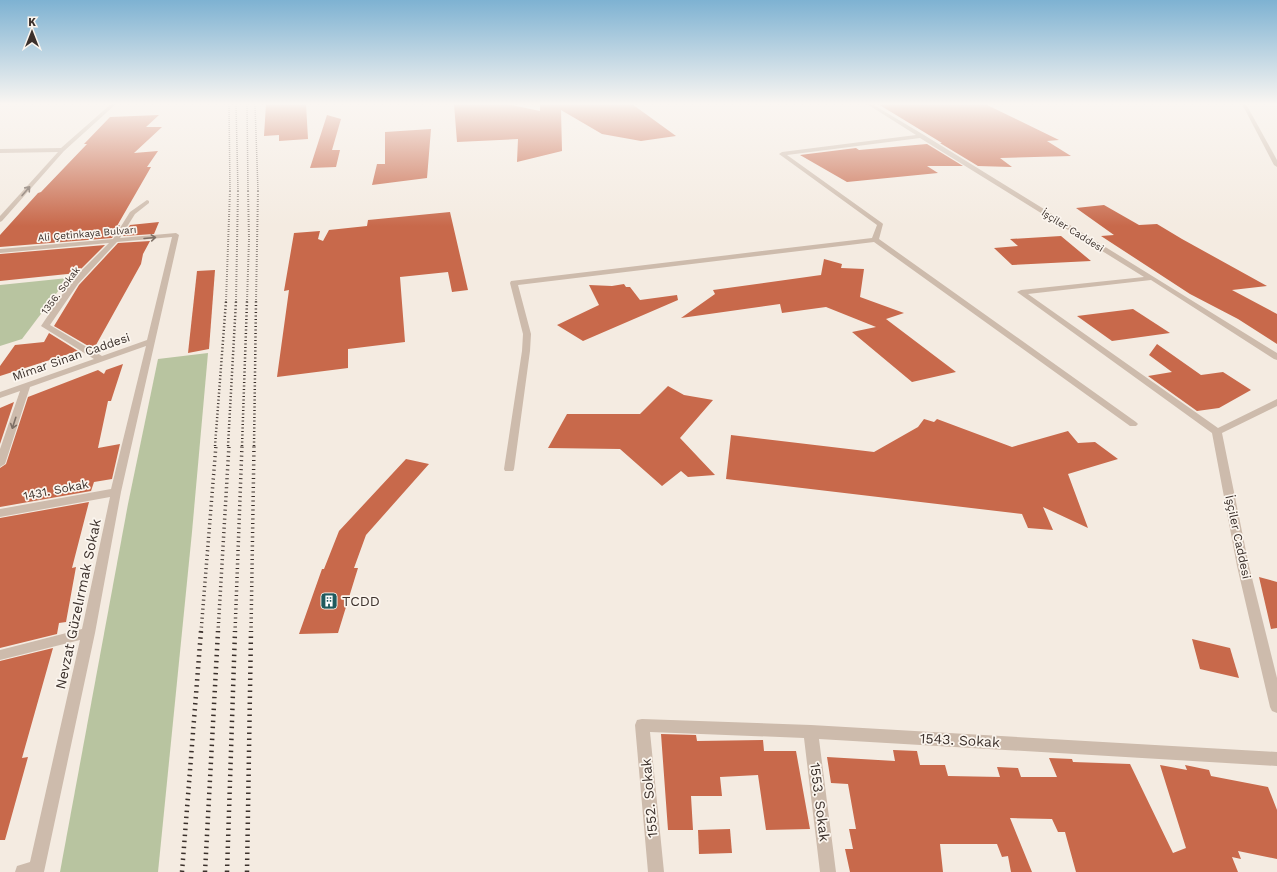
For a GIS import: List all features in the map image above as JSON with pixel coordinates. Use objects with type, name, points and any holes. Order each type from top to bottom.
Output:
[{"type":"street","points":[[0,220],[68,145]]},
{"type":"street","points":[[854,145],[782,154],[880,224],[875,240]]},
{"type":"street","name":"İşçiler Caddesi","points":[[936,145],[1277,357]]},
{"type":"street","points":[[1266,145],[1277,165]]},
{"type":"street","points":[[0,151],[62,150]]},
{"type":"street","name":"1356. Sokak","points":[[100,359],[46,326],[75,282],[115,241],[132,213],[147,202]]},
{"type":"street","name":"Ali Çetinkaya Bulvarı","points":[[0,251],[176,235]]},
{"type":"street","name":"Nevzat Güzelırmak Sokak","points":[[32,871],[88,633],[116,492],[176,235]]},
{"type":"street","points":[[509,469],[526,351],[527,334],[514,283],[875,240],[1133,424]]},
{"type":"street","points":[[1152,278],[1021,292],[1217,432],[1277,402]]},
{"type":"street","name":"Mimar Sinan Caddesi","points":[[0,395],[150,342]]},
{"type":"street","points":[[0,464],[26,386]]},
{"type":"street","name":"İşçiler Caddesi","points":[[1217,432],[1243,566],[1277,707]]},
{"type":"street","name":"1431. Sokak","points":[[0,513],[116,492]]},
{"type":"street","points":[[0,654],[88,633]]},
{"type":"street","name":"1543. Sokak","points":[[642,725],[811,732],[1277,759]]},
{"type":"street","name":"1552. Sokak","points":[[642,725],[656,872]]},
{"type":"street","name":"1553. Sokak","points":[[811,732],[828,872]]},
{"type":"green space","points":[[68,278],[22,339],[0,346],[0,285]]},
{"type":"green space","points":[[208,353],[192,532],[158,872],[60,872],[128,504],[158,359]]},
{"type":"building","points":[[86,145],[143,145],[134,153],[158,151],[147,167],[151,167],[117,226],[120,225],[112,238],[0,247],[0,235],[38,193],[41,192]]},
{"type":"building","points":[[317,145],[334,145],[332,150],[340,150],[336,167],[310,168]]},
{"type":"building","points":[[385,145],[430,145],[427,178],[372,185],[377,164],[385,164]]},
{"type":"building","points":[[518,145],[562,145],[562,151],[517,162]]},
{"type":"building","points":[[928,145],[963,166],[927,166],[938,173],[847,182],[800,155],[856,148],[859,150]]},
{"type":"building","points":[[943,145],[1053,145],[1071,156],[1000,158],[1012,167],[978,166]]},
{"type":"building","points":[[1104,205],[1139,225],[1157,224],[1267,286],[1232,290],[1277,314],[1277,344],[1238,319],[1190,294],[1101,236],[1114,235],[1076,208]]},
{"type":"building","points":[[450,212],[468,290],[452,292],[448,272],[400,277],[405,342],[348,349],[348,368],[277,377],[289,290],[284,291],[294,233],[320,231],[318,239],[323,241],[329,230],[367,226],[368,220]]},
{"type":"building","points":[[159,222],[154,234],[123,236],[130,225]]},
{"type":"building","points":[[1061,236],[1091,261],[1012,265],[994,248],[1018,246],[1010,239]]},
{"type":"building","points":[[150,241],[143,254],[141,264],[96,345],[90,347],[54,326],[79,285],[118,243]]},
{"type":"building","points":[[105,245],[77,273],[0,281],[0,254]]},
{"type":"building","points":[[824,259],[842,264],[841,268],[864,269],[860,297],[904,313],[886,319],[956,372],[912,382],[852,332],[876,327],[826,307],[782,313],[780,304],[681,318],[715,294],[713,290],[821,275]]},
{"type":"building","points":[[215,270],[209,349],[188,353],[197,271]]},
{"type":"building","points":[[624,284],[626,287],[630,287],[640,300],[677,295],[678,300],[583,341],[557,325],[599,305],[589,285],[612,286]]},
{"type":"building","points":[[1133,309],[1170,333],[1112,341],[1077,316]]},
{"type":"building","points":[[49,333],[78,351],[0,376],[0,366],[15,345],[44,342]]},
{"type":"building","points":[[1157,344],[1201,375],[1223,372],[1251,390],[1219,408],[1197,411],[1148,376],[1172,372],[1149,355]]},
{"type":"building","points":[[123,364],[111,401],[108,401],[98,448],[120,444],[112,479],[94,482],[91,491],[0,507],[0,468],[6,464],[28,397],[98,370],[104,374],[106,370]]},
{"type":"building","points":[[668,386],[684,395],[713,400],[680,438],[715,475],[688,477],[681,471],[662,486],[620,449],[548,448],[567,414],[640,414]]},
{"type":"building","points":[[14,402],[0,444],[0,408]]},
{"type":"building","points":[[924,419],[934,422],[937,419],[1012,447],[1068,431],[1078,443],[1095,442],[1118,459],[1068,474],[1088,528],[1043,507],[1053,530],[1028,528],[1022,514],[726,479],[731,435],[874,452],[918,427]]},
{"type":"building","points":[[406,459],[429,464],[366,535],[354,568],[358,568],[338,633],[299,634],[322,569],[324,569],[339,531]]},
{"type":"building","points":[[89,502],[72,568],[76,567],[66,622],[59,623],[57,634],[0,648],[0,518]]},
{"type":"building","points":[[1259,577],[1277,582],[1277,628],[1271,629]]},
{"type":"building","points":[[1192,639],[1230,648],[1239,678],[1200,669]]},
{"type":"building","points":[[53,648],[22,758],[28,757],[5,840],[0,840],[0,661]]},
{"type":"building","points":[[661,734],[696,735],[697,741],[763,740],[764,751],[796,751],[810,829],[766,830],[758,775],[720,777],[722,796],[691,796],[693,830],[668,830]]},
{"type":"building","points":[[893,750],[917,751],[920,765],[945,765],[948,776],[1000,777],[997,767],[1018,768],[1021,777],[1057,777],[1049,758],[1072,759],[1073,762],[1130,764],[1173,853],[1186,848],[1160,765],[1187,770],[1185,765],[1209,770],[1211,776],[1268,787],[1277,810],[1277,859],[1238,851],[1241,859],[1232,857],[1238,872],[1076,872],[1065,832],[1058,832],[1052,819],[1010,818],[1032,872],[1011,872],[1008,856],[1002,857],[997,844],[940,844],[943,872],[850,872],[845,849],[853,849],[849,829],[856,829],[848,784],[831,783],[827,757],[895,761]]},
{"type":"building","points":[[730,829],[732,853],[699,854],[698,830]]},
{"type":"railway","points":[[229,145],[230,190]]},
{"type":"railway","points":[[237,145],[238,191]]},
{"type":"railway","points":[[247,145],[248,191]]},
{"type":"railway","points":[[256,145],[258,191]]},
{"type":"railway","points":[[226,302],[230,190]]},
{"type":"railway","points":[[247,302],[249,239],[248,190]]},
{"type":"railway","points":[[236,302],[238,191]]},
{"type":"railway","points":[[256,302],[258,191]]},
{"type":"railway","points":[[215,446],[226,301]]},
{"type":"railway","points":[[228,446],[236,301]]},
{"type":"railway","points":[[242,446],[247,301]]},
{"type":"railway","points":[[254,446],[256,301]]},
{"type":"railway","points":[[201,632],[216,445]]},
{"type":"railway","points":[[218,632],[229,445]]},
{"type":"railway","points":[[235,632],[242,445]]},
{"type":"railway","points":[[251,632],[254,445]]},
{"type":"railway","points":[[182,872],[201,631]]},
{"type":"railway","points":[[205,872],[218,631]]},
{"type":"railway","points":[[227,872],[235,631]]},
{"type":"railway","points":[[247,872],[251,631]]},
{"type":"place","name":"TCDD","points":[[329,601]]}]
